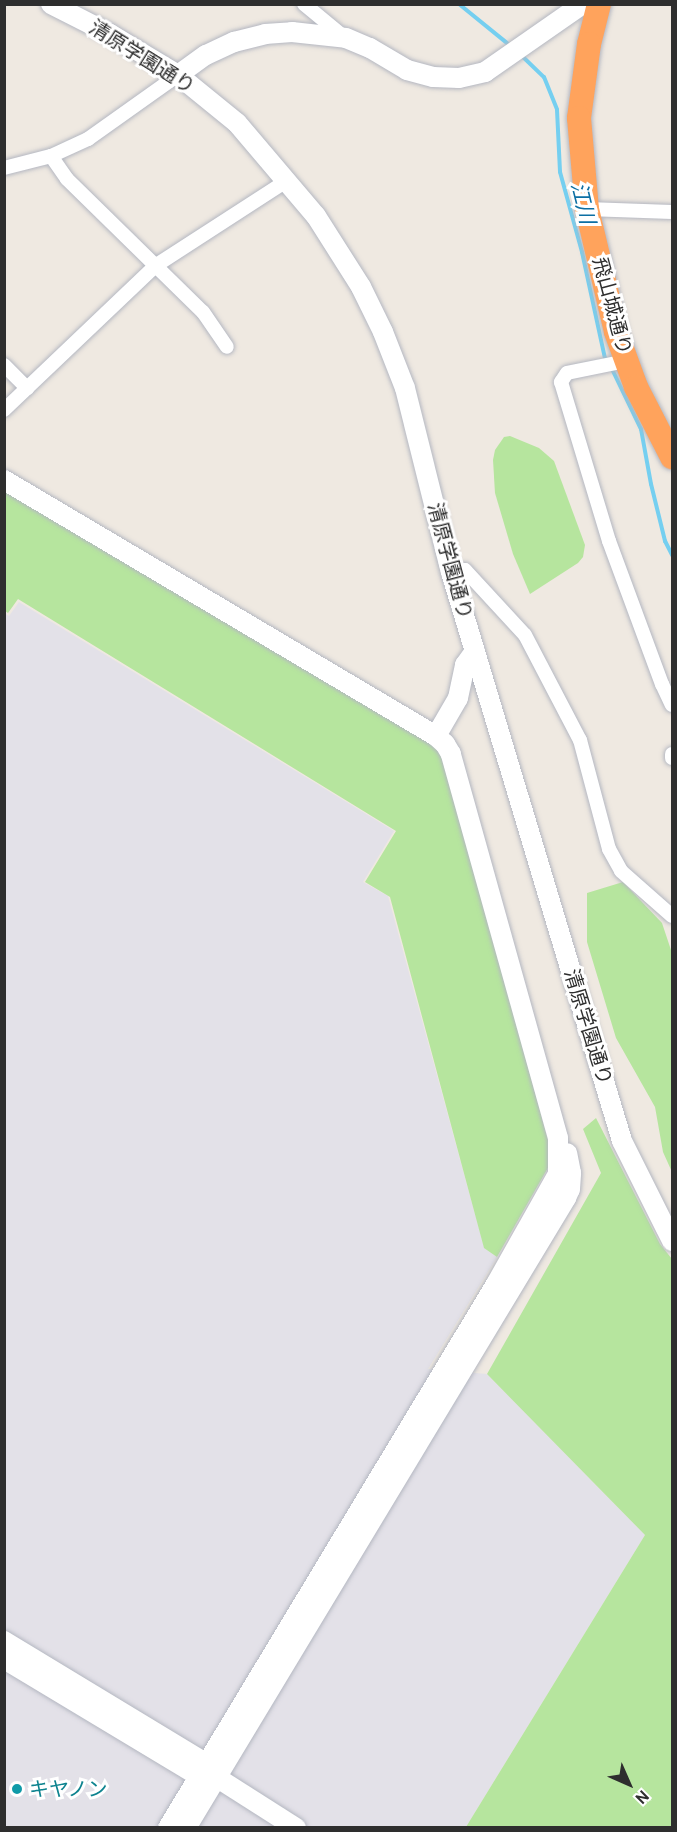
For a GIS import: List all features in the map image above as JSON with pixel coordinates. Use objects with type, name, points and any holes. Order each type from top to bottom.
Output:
[{"type":"highway","name":"飛山城通り","points":[[599,4],[589,45],[579,118],[587,209],[609,304],[626,361],[636,387],[672,457]]},
{"type":"street","name":"清原学園通り","points":[[51,4],[110,34],[178,75],[237,123],[288,180],[340,251],[383,332],[413,416],[451,572],[622,1141],[672,1242]]},
{"type":"street","points":[[304,4],[346,38]]},
{"type":"street","points":[[4,168],[51,156],[88,139],[206,54],[234,42],[265,34],[292,32],[346,38],[370,48],[406,70],[433,77],[459,78],[485,72],[583,4]]},
{"type":"street","points":[[51,156],[67,179],[203,312],[227,346]]},
{"type":"street","points":[[4,410],[155,266],[288,180]]},
{"type":"street","points":[[587,209],[672,212]]},
{"type":"street","points":[[626,361],[567,373],[561,382],[609,541],[662,684],[672,705]]},
{"type":"street","points":[[4,365],[27,388]]},
{"type":"street","points":[[4,480],[436,736],[445,744],[451,754],[558,1138],[570,1160],[570,1189],[566,1198],[208,1772],[168,1827]]},
{"type":"street","points":[[451,572],[465,570],[525,635],[580,740],[609,849],[621,871],[672,916]]},
{"type":"street","points":[[436,736],[458,698],[465,665],[475,651]]},
{"type":"street","points":[[4,1641],[296,1827]]},
{"type":"street","points":[[4,1659],[208,1772]]},
{"type":"street","points":[[186,1827],[208,1772]]},
{"type":"shaded area","points":[[19,602],[394,831],[363,882],[388,896],[484,1247],[497,1257],[428,1369],[487,1374],[645,1535],[466,1827],[5,1827],[4,613],[9,616]]},
{"type":"green space","points":[[510,436],[539,448],[554,461],[585,545],[583,557],[578,563],[530,594],[513,554],[495,493],[493,460],[495,450],[504,437]]},
{"type":"green space","points":[[5,487],[434,743],[445,760],[553,1159],[497,1257],[484,1248],[390,897],[365,882],[396,831],[18,599],[8,613],[5,611]]},
{"type":"green space","points":[[623,882],[662,923],[672,953],[672,1172],[663,1152],[655,1107],[616,1038],[587,942],[587,893]]},
{"type":"green space","points":[[596,1118],[660,1244],[672,1259],[672,1827],[466,1827],[645,1535],[487,1374],[601,1173],[583,1129]]},
{"type":"waterway","name":"江川","points":[[459,4],[507,43]]},
{"type":"waterway","name":"江川","points":[[523,57],[544,77],[557,110],[560,172],[582,252],[605,358],[609,362]]},
{"type":"waterway","name":"江川","points":[[611,367],[641,429],[665,541],[672,555]]},
{"type":"place","name":"キヤノン","points":[[17,1789]]}]
